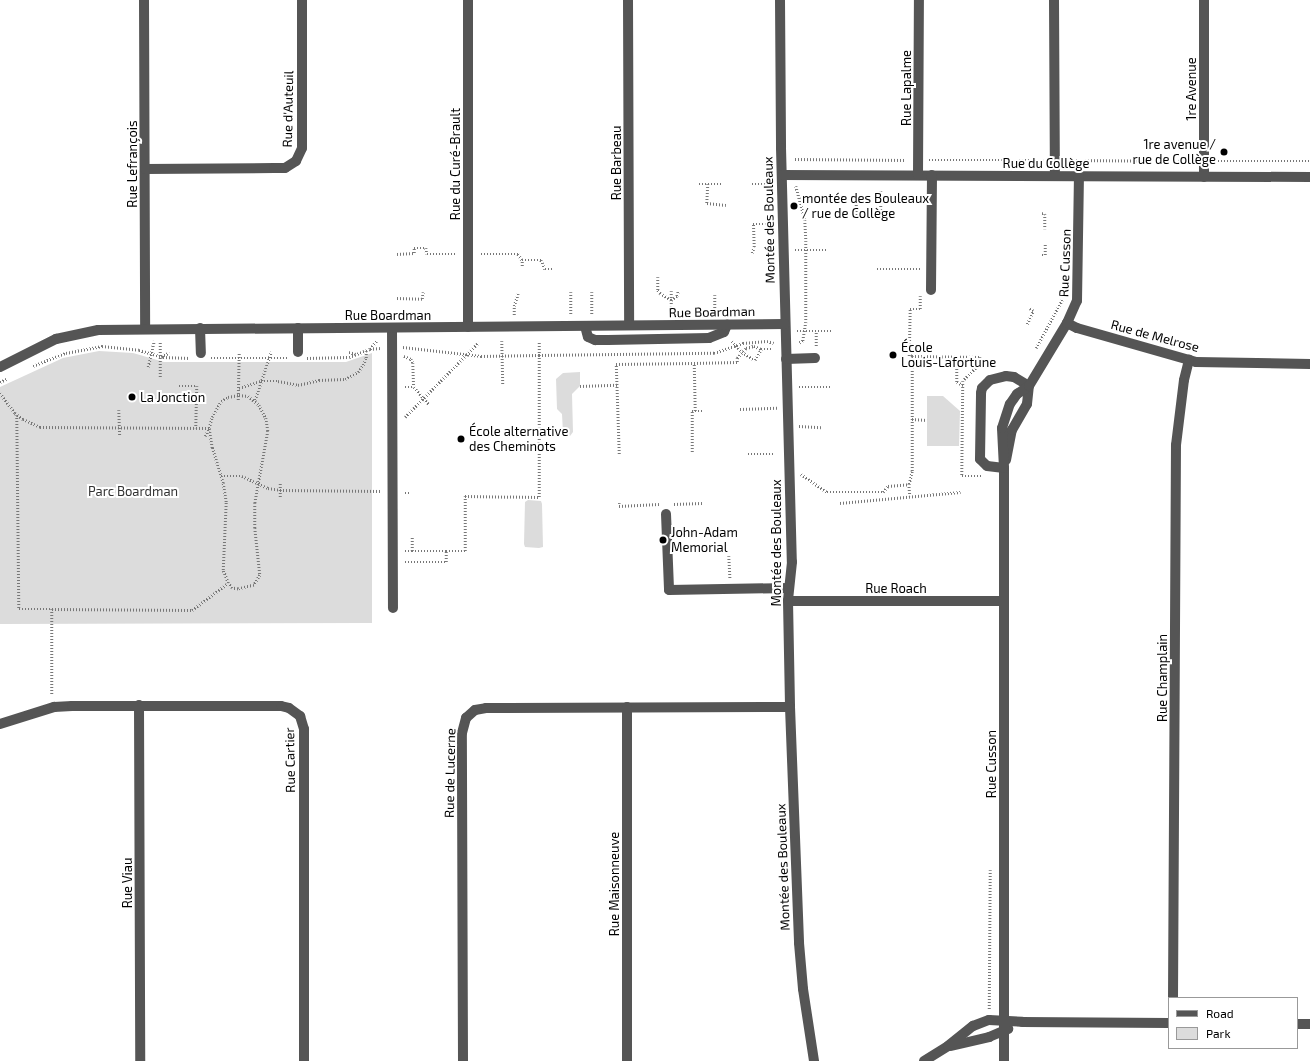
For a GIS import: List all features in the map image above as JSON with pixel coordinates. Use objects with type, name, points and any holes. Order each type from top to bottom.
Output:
[{"type":"street","name":"Rue Lefrançois","points":[[144,0],[145,328]]},
{"type":"street","name":"Rue d'Auteuil","points":[[145,169],[285,168],[296,161],[302,148],[302,0]]},
{"type":"street","name":"Rue du Curé-Brault","points":[[468,0],[468,327]]},
{"type":"street","name":"Rue Barbeau","points":[[628,0],[629,325]]},
{"type":"street","name":"Montée des Bouleaux","points":[[780,0],[785,324],[792,562],[788,601],[790,707],[799,943],[803,989],[814,1061]]},
{"type":"street","name":"Rue Lapalme","points":[[918,0],[918,175]]},
{"type":"street","points":[[1054,0],[1055,176]]},
{"type":"street","name":"1re Avenue","points":[[1204,0],[1204,178]]},
{"type":"street","name":"Rue du Collège","points":[[782,175],[1204,178],[1310,177]]},
{"type":"street","points":[[931,290],[932,175]]},
{"type":"street","name":"Rue Cusson","points":[[1004,468],[1012,430],[1027,404],[1029,386],[1075,308],[1078,294],[1079,176]]},
{"type":"street","name":"Rue de Melrose","points":[[1067,323],[1077,328],[1204,363],[1310,364]]},
{"type":"street","name":"Rue Boardman","points":[[0,367],[45,343],[68,335],[98,330],[145,328],[392,328],[785,324]]},
{"type":"street","points":[[585,326],[588,337],[595,340],[608,340],[709,338],[724,332],[726,325]]},
{"type":"street","points":[[200,328],[202,356]]},
{"type":"street","points":[[297,356],[298,328]]},
{"type":"street","points":[[392,328],[393,608]]},
{"type":"street","points":[[786,359],[816,358]]},
{"type":"street","name":"Rue Champlain","points":[[1173,997],[1176,444],[1184,380],[1189,360]]},
{"type":"street","points":[[1004,468],[987,466],[980,459],[980,393],[982,388],[990,380],[1006,376],[1014,377],[1029,386]]},
{"type":"street","name":"Rue Cusson","points":[[1004,1061],[1004,468],[1001,438],[1004,419],[1017,394],[1029,386]]},
{"type":"street","points":[[666,514],[669,590],[789,588]]},
{"type":"street","name":"Rue Roach","points":[[788,601],[1004,601]]},
{"type":"street","name":"Rue Viau","points":[[139,705],[140,1061]]},
{"type":"street","name":"Rue Cartier","points":[[0,724],[62,706],[281,706],[289,708],[300,716],[304,729],[304,1061]]},
{"type":"street","name":"Rue Maisonneuve","points":[[627,707],[627,1061]]},
{"type":"street","name":"Rue de Lucerne","points":[[463,1061],[462,733],[464,722],[471,713],[486,708],[790,707]]},
{"type":"street","points":[[924,1061],[948,1046],[967,1030],[980,1022],[989,1020],[1022,1022],[1168,1023]]},
{"type":"street","points":[[948,1046],[989,1037],[1022,1022]]},
{"type":"street","points":[[1298,1024],[1310,1024]]},
{"type":"path","points":[[795,159],[901,160]]},
{"type":"path","name":"Rue du Collège","points":[[935,160],[1039,161]]},
{"type":"path","name":"Rue du Collège","points":[[1069,160],[1189,161]]},
{"type":"path","points":[[1217,161],[1310,161]]},
{"type":"path","points":[[699,184],[723,184]]},
{"type":"path","points":[[708,184],[707,202],[726,205]]},
{"type":"path","points":[[752,184],[774,184]]},
{"type":"path","points":[[856,191],[856,215]]},
{"type":"path","points":[[795,344],[802,341],[805,331],[805,220],[797,192]]},
{"type":"path","points":[[881,192],[881,215]]},
{"type":"path","points":[[1042,214],[1045,214],[1045,229]]},
{"type":"path","points":[[752,253],[754,247],[753,224],[775,224]]},
{"type":"path","points":[[1042,255],[1045,255],[1045,244]]},
{"type":"path","points":[[397,254],[414,253],[414,248],[426,248],[429,258]]},
{"type":"path","points":[[794,250],[826,250]]},
{"type":"path","points":[[429,254],[456,254]]},
{"type":"path","points":[[480,254],[518,254],[522,260],[522,266]]},
{"type":"path","points":[[522,260],[542,260],[545,269],[554,269]]},
{"type":"path","points":[[877,269],[921,269],[920,276]]},
{"type":"path","points":[[658,277],[658,290],[671,300]]},
{"type":"path","points":[[920,289],[920,309],[910,309],[909,356],[980,357],[980,364],[963,381],[962,476],[985,476]]},
{"type":"path","points":[[671,291],[671,314]]},
{"type":"path","points":[[671,300],[677,296],[678,291]]},
{"type":"path","points":[[397,298],[422,299],[422,292]]},
{"type":"path","points":[[571,292],[571,316]]},
{"type":"path","points":[[592,292],[592,316]]},
{"type":"path","points":[[514,316],[514,306],[518,294]]},
{"type":"path","points":[[715,295],[715,314]]},
{"type":"path","name":"Rue Cusson","points":[[1034,352],[1063,298]]},
{"type":"path","points":[[1027,324],[1034,311],[1030,309]]},
{"type":"path","points":[[795,331],[831,331]]},
{"type":"path","points":[[148,367],[154,339],[160,339],[160,376]]},
{"type":"path","name":"Rue Boardman","points":[[370,349],[372,345],[380,339]]},
{"type":"path","points":[[731,340],[742,352],[755,360],[761,349]]},
{"type":"path","points":[[502,341],[503,385]]},
{"type":"path","points":[[401,551],[466,551],[465,496],[529,499],[539,497],[539,341]]},
{"type":"path","points":[[429,404],[414,387],[414,363],[411,359],[403,356],[402,346],[467,354],[503,356],[714,353],[743,343],[769,341]]},
{"type":"path","points":[[404,418],[479,342]]},
{"type":"path","name":"Rue Boardman","points":[[28,368],[56,356],[92,347],[114,346],[160,357],[202,356],[270,358],[297,356],[341,358],[370,349],[384,348]]},
{"type":"path","points":[[619,454],[616,364],[737,362],[737,358],[746,348],[754,346],[761,349],[773,349]]},
{"type":"path","points":[[239,388],[261,381],[278,381],[298,385],[323,379],[345,379],[352,377],[363,365],[366,358],[366,351]]},
{"type":"path","points":[[160,357],[169,352]]},
{"type":"path","points":[[238,400],[240,352]]},
{"type":"path","points":[[255,400],[271,352]]},
{"type":"path","points":[[349,352],[356,354]]},
{"type":"path","points":[[910,496],[909,484],[912,471],[912,356]]},
{"type":"path","points":[[957,357],[957,382],[963,385]]},
{"type":"path","points":[[694,363],[695,411]]},
{"type":"path","points":[[0,382],[4,380]]},
{"type":"path","points":[[580,386],[617,385]]},
{"type":"path","points":[[179,386],[197,386],[196,428]]},
{"type":"path","points":[[796,387],[831,387]]},
{"type":"path","points":[[0,393],[6,404],[18,415],[31,424],[40,427],[209,428]]},
{"type":"path","points":[[205,436],[212,417],[221,401],[228,397],[239,395],[255,400],[263,411],[267,424],[267,438],[258,484],[254,518],[260,575],[254,585],[246,588],[232,588],[228,583],[222,561],[227,515],[225,491],[212,448],[209,428]]},
{"type":"path","points":[[740,409],[777,408]]},
{"type":"path","points":[[119,410],[120,435]]},
{"type":"path","points":[[692,452],[692,411],[702,411]]},
{"type":"path","points":[[18,415],[19,609],[192,610],[228,583]]},
{"type":"path","points":[[912,419],[927,420]]},
{"type":"path","points":[[797,426],[821,426]]},
{"type":"path","points":[[748,454],[773,454]]},
{"type":"path","points":[[799,473],[827,492],[884,492],[888,486],[909,484]]},
{"type":"path","points":[[221,476],[242,476],[268,488],[280,490],[372,491]]},
{"type":"path","points":[[280,483],[280,497]]},
{"type":"path","points":[[840,503],[961,492]]},
{"type":"path","points":[[412,536],[412,551]]},
{"type":"path","points":[[401,562],[446,562],[446,551]]},
{"type":"path","points":[[728,556],[730,568]]},
{"type":"path","points":[[52,609],[52,696]]},
{"type":"green space","name":"Parc Boardman","points":[[99,351],[133,353],[164,362],[346,362],[372,353],[372,623],[0,624],[0,387],[63,358]]},
{"type":"green space","points":[[580,372],[580,386],[572,394],[573,432],[570,436],[565,436],[563,433],[562,414],[557,409],[556,379],[563,373]]},
{"type":"green space","points":[[927,396],[943,396],[960,411],[959,446],[927,446]]},
{"type":"green space","points":[[528,500],[541,501],[542,504],[543,547],[525,547],[524,544],[525,502]]},
{"type":"place","name":"1re avenue / rue de Collège","points":[[1224,152]]},
{"type":"place","name":"montée des Bouleaux / rue de Collège","points":[[794,206]]},
{"type":"place","name":"École Louis-Lafortune","points":[[893,355]]},
{"type":"place","name":"La Jonction","points":[[132,397]]},
{"type":"place","name":"École alternative des Cheminots","points":[[461,439]]},
{"type":"place","name":"John-Adam Memorial","points":[[663,540]]}]
